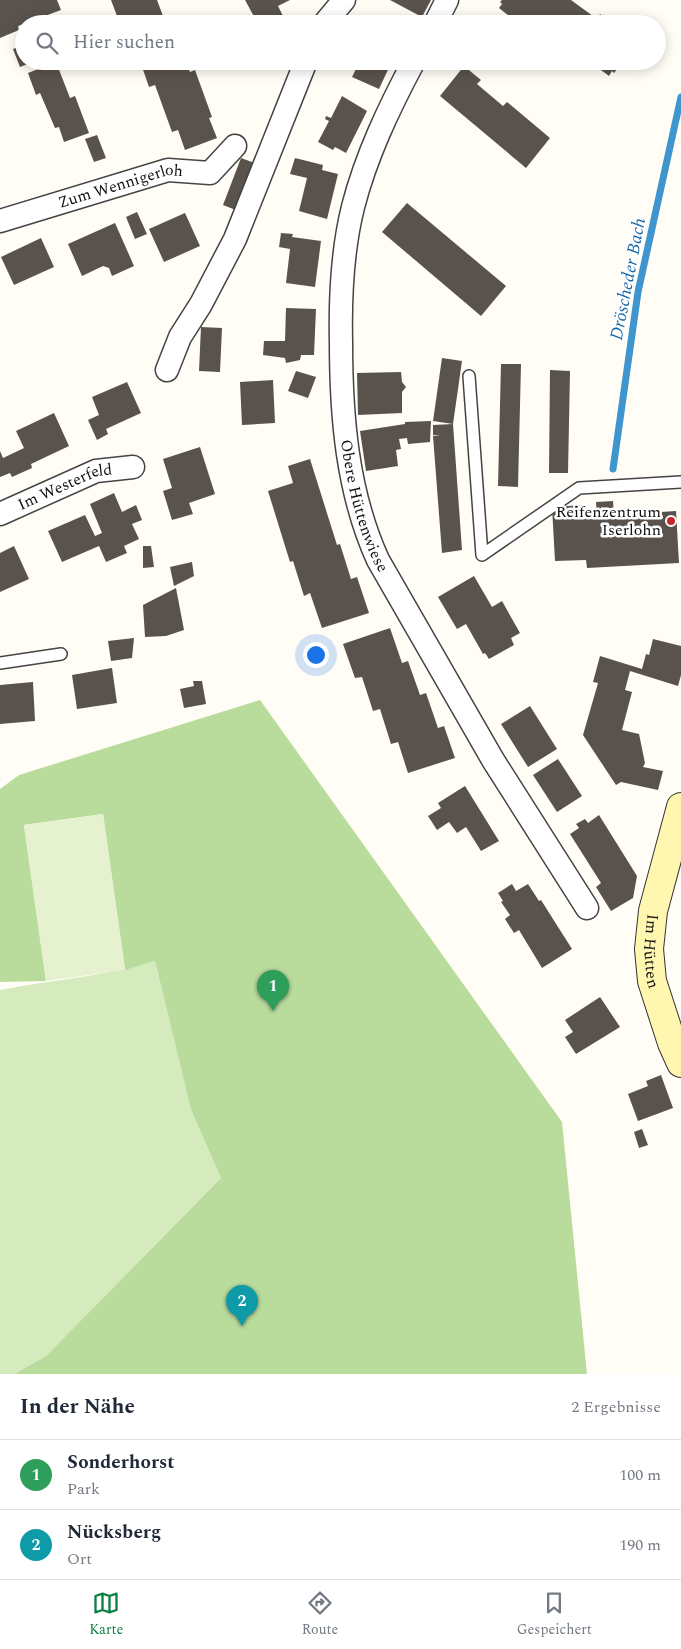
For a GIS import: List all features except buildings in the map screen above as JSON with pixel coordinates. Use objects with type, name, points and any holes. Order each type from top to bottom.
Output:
[{"type":"street","points":[[332,15],[344,0]]},
{"type":"street","points":[[440,15],[447,0]]},
{"type":"street","points":[[168,370],[180,337],[201,304],[235,240],[302,70]]},
{"type":"street","name":"Obere Hüttenwiese","points":[[410,70],[375,139],[353,206],[345,249],[340,304],[341,385],[347,450],[355,498],[366,534],[378,560],[493,760],[587,908]]},
{"type":"street","name":"Zum Wennigerloh","points":[[0,221],[168,170],[210,172],[235,146]]},
{"type":"street","name":"Im Westerfeld","points":[[0,514],[96,470],[133,466]]},
{"type":"street","name":"Im Hütten","points":[[681,807],[653,911],[649,949],[652,981],[669,1035],[681,1063]]},
{"type":"lane","points":[[470,376],[482,555],[578,488],[681,482]]},
{"type":"lane","points":[[0,663],[61,654]]},
{"type":"green space","points":[[260,700],[562,1122],[587,1374],[14,1374],[46,1356],[221,1178],[191,1110],[155,961],[125,970],[103,814],[24,825],[46,981],[0,982],[0,789],[19,775]]},
{"type":"green space","points":[[103,814],[125,970],[46,981],[24,825]]},
{"type":"green space","points":[[155,961],[191,1110],[221,1178],[46,1356],[14,1374],[0,1374],[0,990],[98,974]]},
{"type":"waterway","name":"Dröscheder Bach","points":[[613,469],[638,292],[681,97]]},
{"type":"place","name":"Reifenzentrum Iserlohn","points":[[671,521]]},
{"type":"place","name":"Sonderhorst","points":[[273,1011]]},
{"type":"place","name":"Nücksberg","points":[[242,1326]]}]
